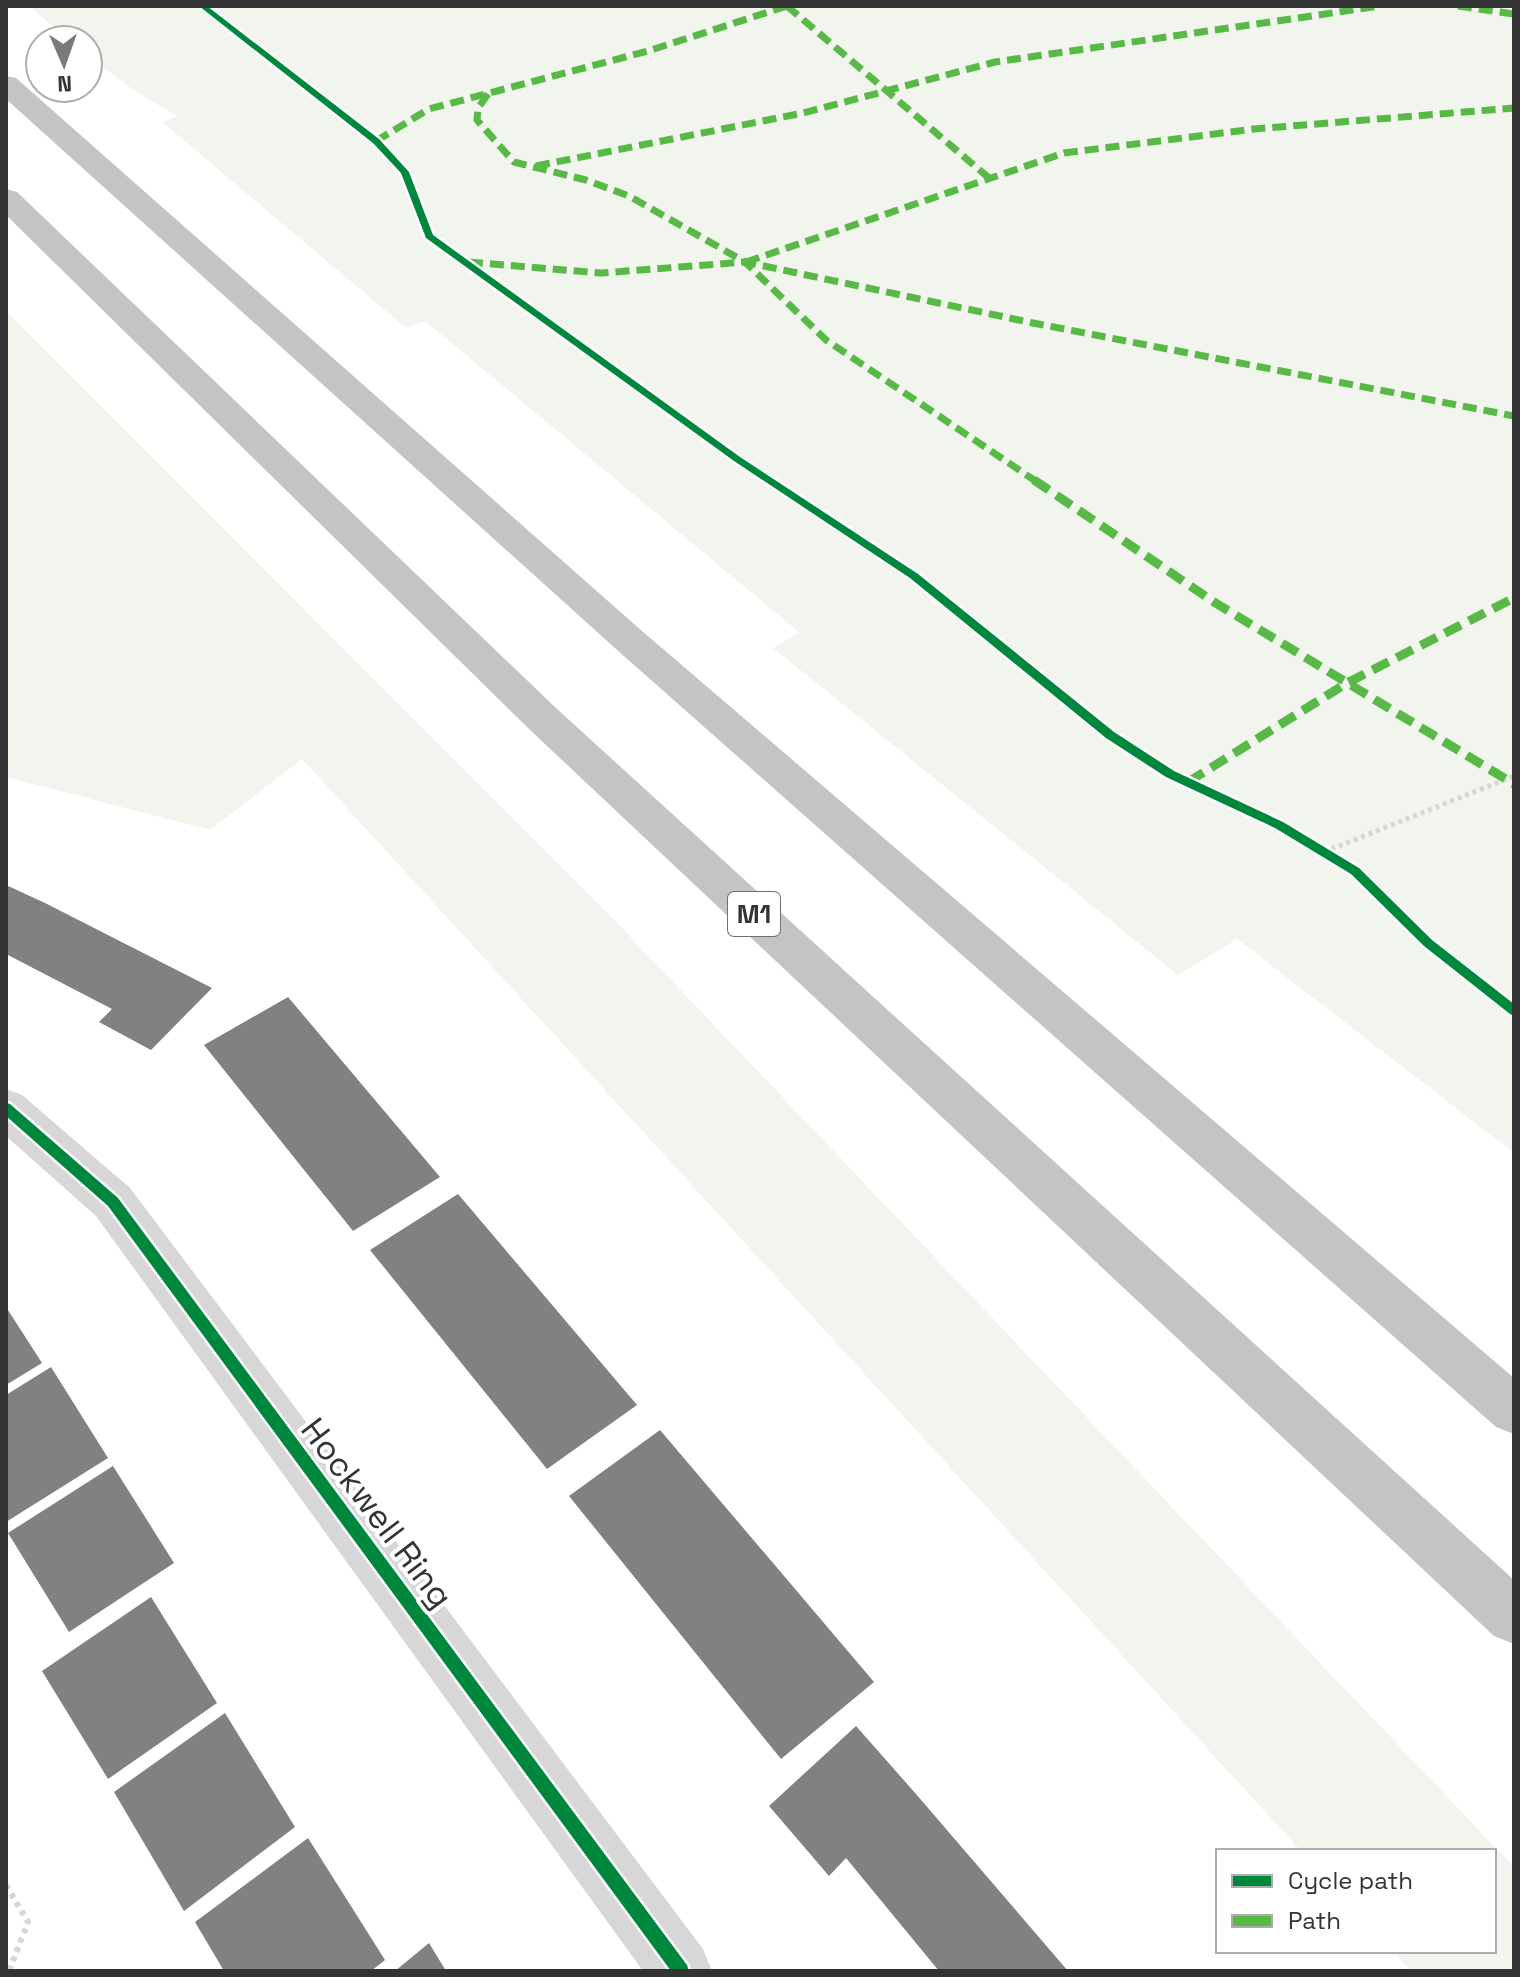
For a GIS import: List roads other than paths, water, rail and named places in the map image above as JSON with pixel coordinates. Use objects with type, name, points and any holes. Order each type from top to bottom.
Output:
[{"type":"highway","points":[[6,84],[629,640],[1514,1410]]},
{"type":"highway","name":"M1","points":[[6,198],[543,719],[1514,1617]]},
{"type":"street","name":"Hockwell Ring","points":[[6,1108],[113,1202],[681,1971]]}]
